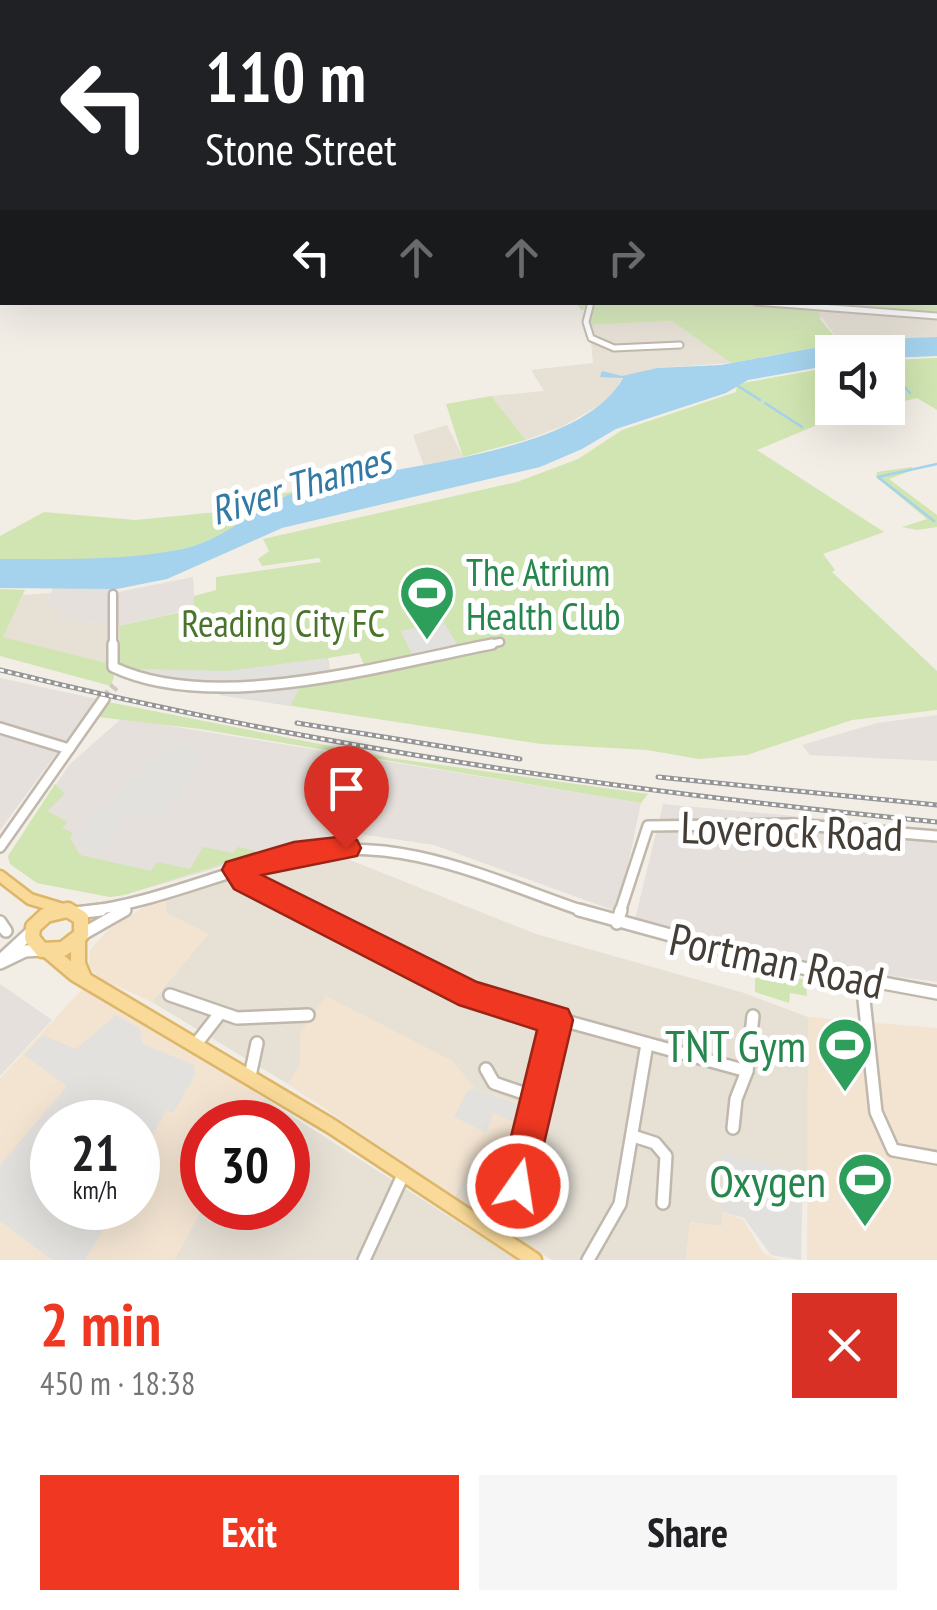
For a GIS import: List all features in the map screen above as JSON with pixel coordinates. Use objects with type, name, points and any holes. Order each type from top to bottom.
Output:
[{"type":"main road","points":[[0,876],[31,901],[71,911],[81,918],[78,964],[84,978]]},
{"type":"main road","points":[[31,901],[32,929],[46,952],[250,1076],[534,1260]]},
{"type":"main road","points":[[32,929],[46,914],[71,911]]},
{"type":"main road","points":[[46,952],[80,937]]},
{"type":"street","points":[[590,305],[586,322],[591,338],[614,348],[680,346]]},
{"type":"street","points":[[795,305],[937,316]]},
{"type":"street","points":[[112,594],[113,667],[123,675],[211,689],[356,670],[500,642]]},
{"type":"street","points":[[115,686],[123,675]]},
{"type":"street","points":[[0,847],[104,699]]},
{"type":"street","points":[[0,728],[69,749]]},
{"type":"street","name":"Loverock Road","points":[[618,922],[648,826],[791,824],[937,836]]},
{"type":"street","name":"Portman Road","points":[[128,907],[236,870],[322,850],[400,851],[450,863],[618,922],[754,959],[937,993]]},
{"type":"street","points":[[236,870],[244,880],[471,995],[747,1071]]},
{"type":"street","points":[[71,911],[128,907]]},
{"type":"street","points":[[80,937],[128,907]]},
{"type":"street","points":[[0,962],[32,929]]},
{"type":"street","points":[[0,962],[25,952],[46,952]]},
{"type":"street","points":[[862,982],[876,1112],[894,1150],[937,1158]]},
{"type":"street","points":[[170,995],[217,1017],[260,1021],[308,1015]]},
{"type":"street","points":[[732,1128],[736,1099],[747,1071],[753,1016]]},
{"type":"street","points":[[196,1044],[217,1017]]},
{"type":"street","points":[[504,1240],[556,1020]]},
{"type":"street","points":[[250,1076],[257,1043]]},
{"type":"street","points":[[588,1260],[620,1204],[647,1044]]},
{"type":"street","points":[[486,1069],[494,1083],[538,1098]]},
{"type":"street","points":[[632,1136],[654,1143],[666,1156],[663,1203]]},
{"type":"street","points":[[364,1260],[403,1175]]},
{"type":"shaded area","points":[[774,305],[937,305],[937,337],[834,335],[823,319]]},
{"type":"shaded area","points":[[672,321],[731,363],[657,368],[623,376],[614,394],[598,406],[563,426],[526,440],[491,396],[544,391],[531,370],[593,363],[591,341],[595,340],[589,325]]},
{"type":"shaded area","points":[[447,425],[463,457],[424,466],[413,435]]},
{"type":"shaded area","points":[[193,577],[195,608],[119,626],[110,627],[109,621],[76,625],[76,618],[60,619],[61,608],[45,608],[53,587],[112,588],[118,592]]},
{"type":"shaded area","points":[[50,593],[46,607],[62,608],[77,618],[77,625],[109,621],[111,664],[2,637],[23,595]]},
{"type":"shaded area","points":[[443,621],[457,644],[412,655],[401,631]]},
{"type":"shaded area","points":[[327,658],[330,671],[198,687],[140,674],[140,669],[227,671]]},
{"type":"shaded area","points":[[0,678],[97,699],[0,830]]},
{"type":"shaded area","points":[[304,680],[290,706],[220,695],[221,690]]},
{"type":"shaded area","points":[[937,715],[937,761],[810,755],[802,745],[877,723]]},
{"type":"shaded area","points":[[122,718],[641,803],[618,912],[434,845],[360,834],[330,835],[124,895],[110,897],[37,883],[10,864],[8,856],[69,765]]},
{"type":"shaded area","points":[[173,742],[207,750],[164,819],[131,812],[101,856],[70,838]]},
{"type":"shaded area","points":[[663,804],[937,829],[937,982],[713,944],[635,919]]},
{"type":"shaded area","points":[[335,854],[536,934],[744,993],[808,1017],[808,1174],[727,1155],[722,1226],[690,1222],[686,1260],[552,1260],[507,1232],[539,1110],[474,1088],[452,1061],[300,1033],[300,1066],[288,1084],[152,1002],[208,934],[166,913],[165,900],[257,871]]},
{"type":"shaded area","points":[[165,900],[166,913],[208,934],[152,1002],[98,978],[89,966],[90,950],[108,930],[142,908]]},
{"type":"shaded area","points":[[0,984],[52,1020],[0,1076]]},
{"type":"shaded area","points":[[84,987],[264,1098],[180,1100],[180,1230],[191,1230],[174,1260],[0,1260],[0,1078]]},
{"type":"shaded area","points":[[326,996],[453,1061],[474,1088],[529,1106],[512,1183],[470,1163],[455,1197],[288,1084],[300,1066],[300,1033]]},
{"type":"shaded area","points":[[116,1015],[139,1028],[143,1044],[194,1065],[195,1075],[174,1112],[166,1111],[160,1121],[160,1100],[55,1100],[67,1086],[24,1055],[43,1035],[76,1049]]},
{"type":"shaded area","points":[[808,1017],[937,1028],[937,1260],[807,1260]]},
{"type":"shaded area","points":[[474,1088],[520,1105],[514,1122],[494,1113],[486,1133],[454,1117],[468,1090]]},
{"type":"shaded area","points":[[310,1127],[517,1260],[174,1260],[191,1230],[310,1230]]},
{"type":"shaded area","points":[[30,1130],[30,1230],[103,1230],[85,1260],[52,1260],[0,1221],[0,1165]]},
{"type":"shaded area","points":[[724,1153],[803,1173],[801,1260],[771,1255],[744,1218],[721,1212]]},
{"type":"shaded area","points":[[469,1163],[512,1183],[502,1226],[455,1197]]},
{"type":"shaded area","points":[[723,1213],[743,1219],[763,1253],[779,1260],[686,1260],[690,1222],[722,1226]]},
{"type":"green space","points":[[589,305],[937,306],[937,317],[817,308],[820,319],[833,335],[815,335],[815,348],[731,363],[672,321],[589,325],[586,312]]},
{"type":"green space","points":[[937,358],[937,410],[917,398],[905,401],[905,359]]},
{"type":"green space","name":"Reading City FC","points":[[815,370],[817,425],[757,450],[884,532],[823,554],[835,570],[832,572],[937,671],[937,710],[852,720],[747,755],[699,759],[647,750],[541,744],[220,695],[221,690],[365,667],[359,653],[328,658],[330,671],[192,686],[120,666],[119,626],[194,609],[194,596],[216,590],[216,577],[321,562],[319,558],[262,566],[258,559],[269,551],[263,539],[517,482],[578,459],[622,430],[736,392],[737,384]]},
{"type":"green space","points":[[491,396],[526,440],[463,457],[446,404]]},
{"type":"green space","points":[[916,469],[889,479],[937,515],[937,527],[902,527],[927,519],[876,477],[877,472]]},
{"type":"green space","points":[[310,488],[280,500],[205,542],[168,553],[97,561],[0,559],[0,536],[44,512],[135,520],[228,511],[270,496]]},
{"type":"green space","points":[[0,589],[25,590],[3,637],[111,664],[111,686],[0,656]]},
{"type":"green space","points":[[108,702],[391,758],[648,794],[641,803],[200,729],[98,717]]},
{"type":"green space","points":[[55,784],[65,794],[47,811],[68,822],[62,828],[73,833],[70,838],[80,855],[151,871],[157,862],[190,869],[203,847],[233,853],[238,847],[260,852],[110,897],[37,883],[10,864],[8,856]]},
{"type":"green space","points":[[755,969],[806,980],[807,996],[790,993],[789,1003],[755,992]]},
{"type":"water","points":[[937,337],[937,356],[905,357],[905,338]]},
{"type":"water","points":[[815,348],[815,368],[748,380],[726,393],[616,429],[540,467],[282,528],[167,579],[117,589],[0,588],[0,559],[115,557],[183,549],[213,538],[299,491],[523,442],[565,426],[600,405],[623,378],[600,377],[602,371],[622,376],[657,368],[721,365]]},
{"type":"waterway","points":[[738,386],[760,400]]},
{"type":"waterway","points":[[905,387],[910,393]]},
{"type":"waterway","points":[[765,403],[802,427]]},
{"type":"waterway","points":[[934,521],[878,477],[937,464]]},
{"type":"tunnel","points":[[104,699],[115,686]]},
{"type":"railway","points":[[0,670],[232,722],[466,763],[701,796],[937,822]]},
{"type":"railway","points":[[297,723],[520,759]]},
{"type":"railway","points":[[658,777],[937,805]]},
{"type":"place","name":"The Atrium Health Club","points":[[427,642]]},
{"type":"place","name":"TNT Gym","points":[[845,1094]]},
{"type":"place","name":"Oxygen","points":[[865,1229]]},
{"type":"route","points":[[346,848],[294,854],[236,870],[244,880],[471,995],[556,1020],[518,1186]]},
{"type":"water label","name":"River Thames","points":[[300,484]]}]
